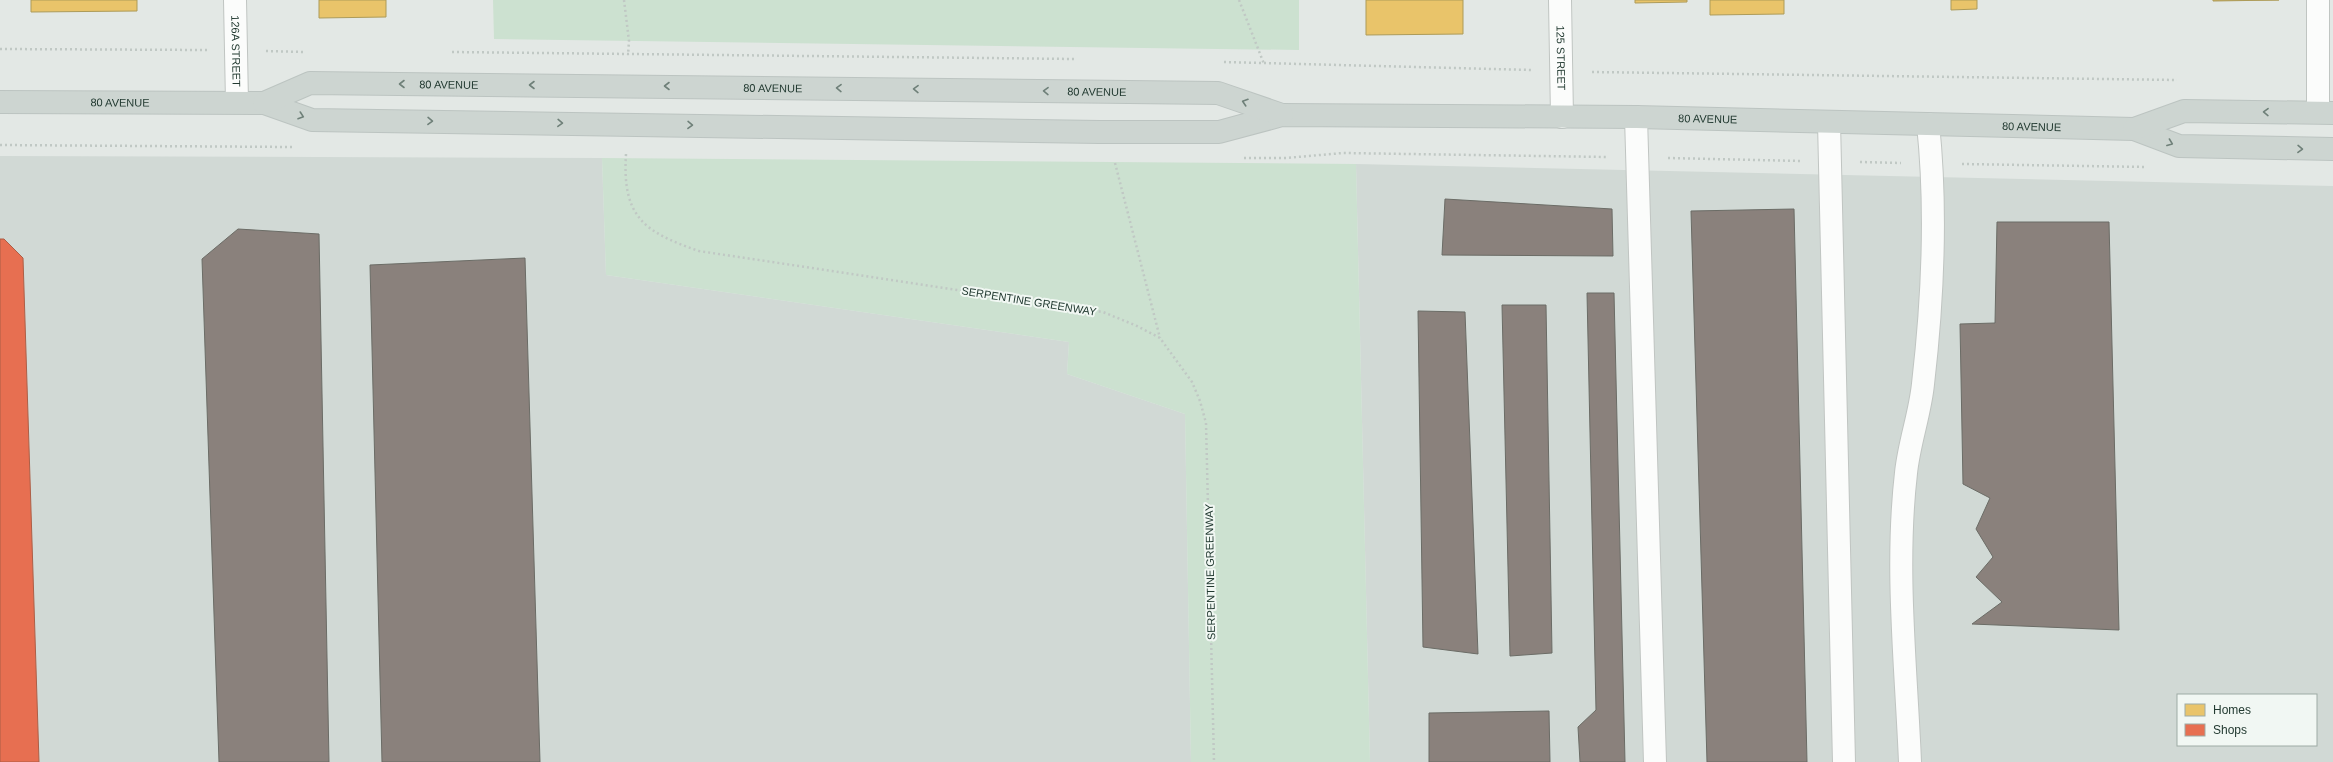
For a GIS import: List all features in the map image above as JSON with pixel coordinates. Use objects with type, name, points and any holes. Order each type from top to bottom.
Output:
[{"type":"main road","name":"80 AVENUE","points":[[264,103],[310,83],[688,86],[1218,93],[1282,115]]},
{"type":"main road","name":"80 AVENUE","points":[[0,102],[264,103],[312,120],[1100,132],[1219,132],[1282,115],[1636,117],[2134,129],[2179,146],[2333,149]]},
{"type":"main road","name":"80 AVENUE","points":[[2134,129],[2184,111],[2326,112]]},
{"type":"street","name":"126A STREET","points":[[235,0],[237,102]]},
{"type":"street","name":"125 STREET","points":[[1560,0],[1562,117]]},
{"type":"street","points":[[2318,0],[2326,112]]},
{"type":"street","points":[[1636,117],[1655,762]]},
{"type":"street","points":[[1829,122],[1844,762]]},
{"type":"street","points":[[1910,762],[1900,544],[1906,471],[1923,386],[1932,295],[1932,163],[1928,124]]},
{"type":"path","points":[[624,0],[629,41],[627,56]]},
{"type":"path","points":[[1239,0],[1264,64]]},
{"type":"path","points":[[0,49],[206,50]]},
{"type":"path","points":[[1615,72],[2182,80]]},
{"type":"path","points":[[0,145],[301,147]]},
{"type":"path","name":"SERPENTINE GREENWAY","points":[[626,150],[627,190],[633,208],[640,221],[654,233],[676,243],[699,251],[1103,312],[1137,326],[1160,338],[1192,382],[1200,400],[1206,423],[1214,762]]},
{"type":"path","points":[[1239,158],[1286,158],[1343,153],[2152,168]]},
{"type":"path","points":[[1114,158],[1160,338]]},
{"type":"shaded area","points":[[0,156],[602,158],[606,275],[1069,342],[1067,374],[1185,414],[1191,762],[0,762]]},
{"type":"shaded area","points":[[1356,164],[2333,186],[2333,762],[1370,762]]},
{"type":"green space","points":[[493,0],[1299,0],[1299,50],[494,39]]},
{"type":"green space","points":[[602,158],[1356,164],[1370,762],[1191,762],[1185,414],[1067,374],[1069,342],[606,275]]},
{"type":"building: Homes","points":[[31,0],[137,0],[137,11],[31,12]]},
{"type":"building: Homes","points":[[319,0],[386,0],[386,17],[319,18]]},
{"type":"building: Homes","points":[[1366,0],[1463,0],[1463,34],[1366,35]]},
{"type":"building: Homes","points":[[1635,0],[1687,0],[1687,2],[1635,3]]},
{"type":"building: Homes","points":[[1710,0],[1784,0],[1784,14],[1710,15]]},
{"type":"building: Homes","points":[[1951,0],[1977,0],[1977,9],[1951,10]]},
{"type":"building: Homes","points":[[2213,0],[2279,0],[2213,1]]},
{"type":"building: Shops","points":[[0,239],[4,239],[23,258],[39,762],[0,762]]},
{"type":"building: Industry","points":[[1445,199],[1612,209],[1613,256],[1442,255]]},
{"type":"building: Industry","points":[[1794,209],[1807,762],[1707,762],[1691,211]]},
{"type":"building: Industry","points":[[1997,222],[2109,222],[2119,630],[1972,624],[2002,602],[1976,577],[1993,557],[1976,529],[1990,498],[1963,484],[1960,324],[1995,323]]},
{"type":"building: Industry","points":[[238,229],[319,234],[329,762],[219,762],[202,259]]},
{"type":"building: Industry","points":[[525,258],[540,762],[382,762],[370,265]]},
{"type":"building: Industry","points":[[1587,293],[1614,293],[1625,762],[1580,762],[1578,727],[1596,710]]},
{"type":"building: Industry","points":[[1502,305],[1546,305],[1552,653],[1510,656]]},
{"type":"building: Industry","points":[[1418,311],[1465,312],[1478,654],[1423,647]]},
{"type":"building: Industry","points":[[1549,711],[1550,762],[1429,762],[1429,713]]}]
